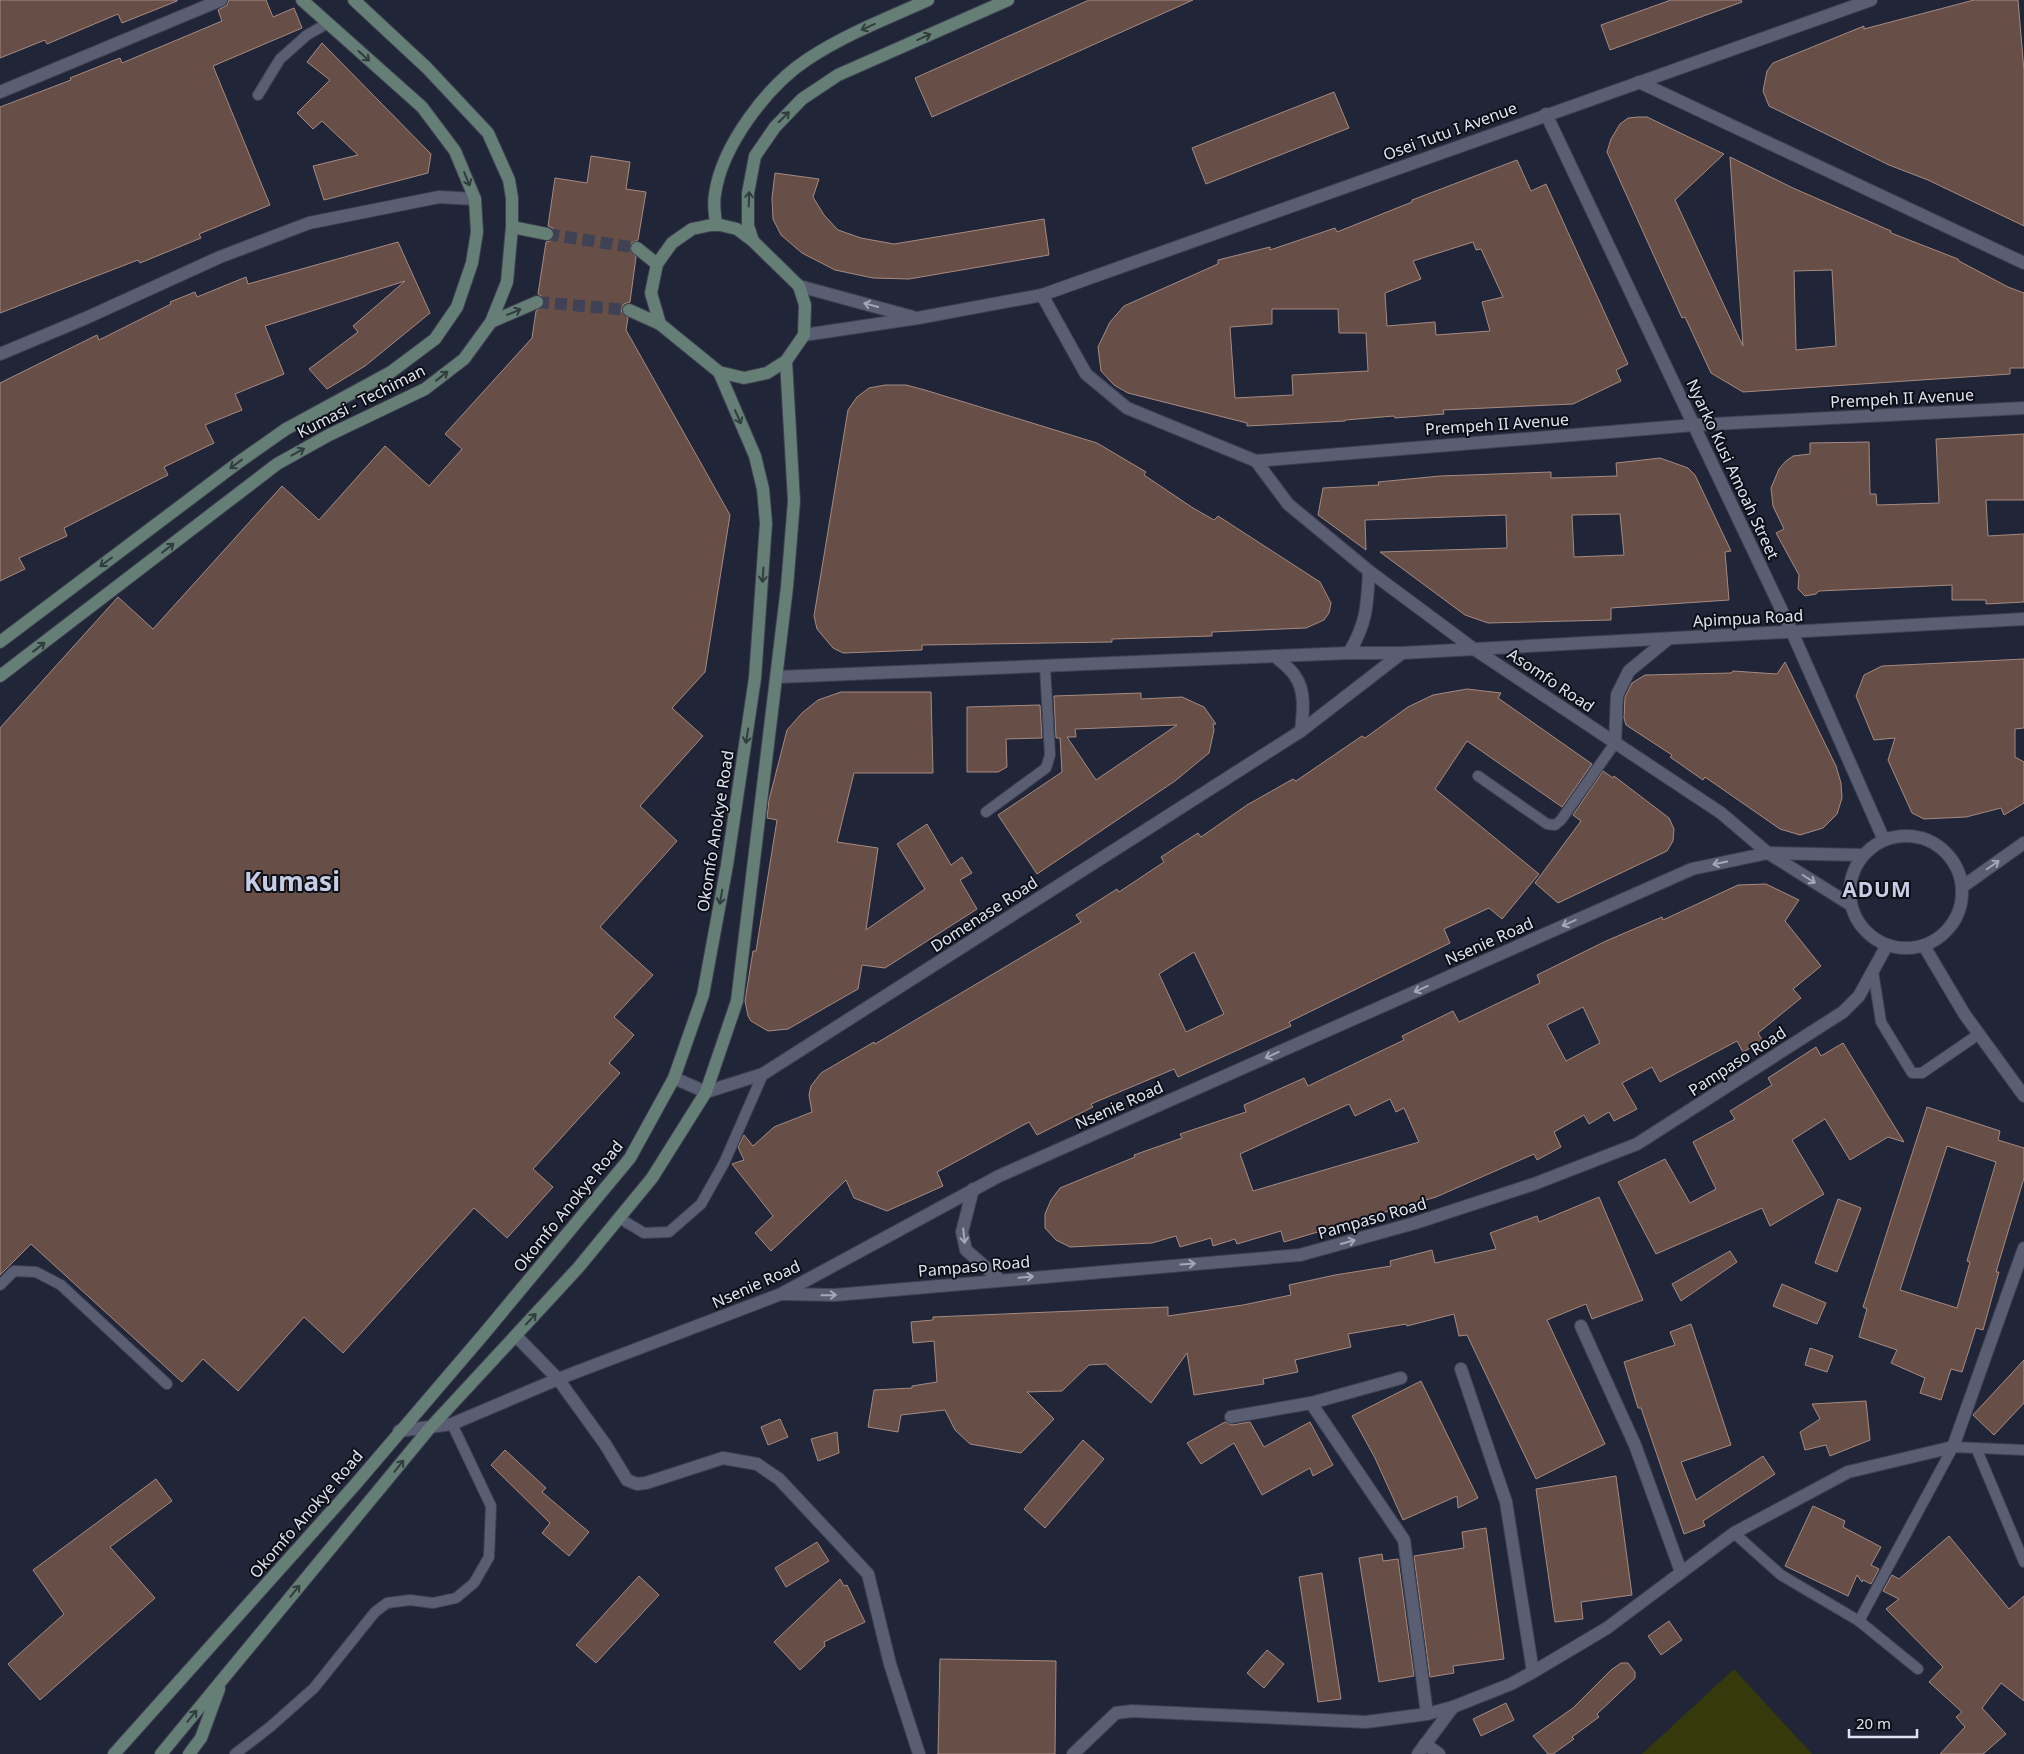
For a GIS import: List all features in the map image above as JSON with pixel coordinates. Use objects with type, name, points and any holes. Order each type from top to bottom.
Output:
[{"type":"main road","points":[[0,642],[239,462],[286,429],[391,372],[435,339],[457,307],[472,263],[477,232],[475,199],[455,151],[422,107],[302,0]]},
{"type":"main road","name":"Kumasi - Techiman","points":[[0,676],[277,464],[329,435],[425,389],[464,359],[491,322],[507,282],[512,227],[512,198],[509,180],[488,132],[427,68],[354,0]]},
{"type":"main road","points":[[716,224],[715,194],[726,154],[748,119],[776,88],[807,59],[856,32],[928,0]]},
{"type":"main road","points":[[753,241],[748,226],[748,193],[755,156],[775,127],[802,100],[838,75],[1008,0]]},
{"type":"main road","points":[[629,310],[660,324],[719,372],[744,378],[767,373],[786,361],[804,334],[805,305],[799,286],[753,241],[737,229],[716,224],[692,229],[672,243],[657,264],[652,293],[660,324]]},
{"type":"main road","points":[[512,227],[547,234]]},
{"type":"main road","points":[[637,248],[657,264]]},
{"type":"main road","points":[[491,322],[537,302]]},
{"type":"main road","points":[[161,1754],[429,1429],[578,1268],[652,1178],[706,1092],[737,1001],[787,587],[794,501],[786,361]]},
{"type":"main road","name":"Okomfo Anokye Road","points":[[114,1754],[354,1486],[630,1158],[674,1078],[704,995],[727,865],[756,678],[766,523],[763,489],[756,456],[719,372]]},
{"type":"main road","points":[[189,1754],[201,1738],[222,1680]]},
{"type":"street","points":[[0,92],[221,0]]},
{"type":"street","name":"Osei Tutu I Avenue","points":[[804,334],[918,318],[1042,295],[1546,114],[1871,0]]},
{"type":"street","points":[[1639,82],[2024,263]]},
{"type":"street","name":"Nyarko Kusi Amoah Street","points":[[1546,114],[1792,632],[1884,840]]},
{"type":"street","points":[[0,354],[86,318],[220,256],[309,223],[439,197],[475,199]]},
{"type":"street","points":[[799,286],[918,318]]},
{"type":"street","name":"Prempeh II Avenue","points":[[1042,295],[1086,374],[1127,408],[1256,461],[1694,425],[2024,408]]},
{"type":"street","name":"Asomfo Road","points":[[1256,461],[1288,504],[1369,571],[1474,649],[1721,813],[1768,853]]},
{"type":"street","points":[[1349,654],[1362,630],[1367,604],[1369,571]]},
{"type":"street","name":"Apimpua Road","points":[[777,676],[1045,667],[1275,656],[1402,654],[2024,619]]},
{"type":"street","points":[[1615,743],[1617,696],[1629,671],[1668,639]]},
{"type":"street","name":"Domenase Road","points":[[706,1092],[763,1074],[1301,731],[1402,654]]},
{"type":"street","points":[[1275,656],[1295,675],[1300,688],[1303,704],[1301,731]]},
{"type":"street","points":[[1894,836],[1913,836],[1931,841],[1946,852],[1957,868],[1962,887],[1961,906],[1953,923],[1940,937],[1924,946],[1905,949],[1887,945],[1870,936],[1858,922],[1851,905],[1850,886],[1854,870],[1862,856],[1877,843],[1884,840],[1894,836]]},
{"type":"street","points":[[1962,887],[2024,843]]},
{"type":"street","points":[[1768,853],[1862,856]]},
{"type":"street","points":[[1768,853],[1851,905]]},
{"type":"street","name":"Nsenie Road","points":[[399,1431],[429,1429],[452,1424],[558,1379],[781,1294],[973,1189],[1692,869],[1768,853]]},
{"type":"street","name":"Pampaso Road","points":[[781,1294],[835,1295],[1000,1279],[1300,1255],[1415,1224],[1534,1184],[1637,1144],[1843,1012],[1859,996],[1887,945]]},
{"type":"street","points":[[1924,946],[1965,1015],[2024,1096]]},
{"type":"street","points":[[674,1078],[706,1092]]},
{"type":"street","points":[[973,1189],[962,1232],[966,1250],[1000,1279]]},
{"type":"street","points":[[1073,1754],[1116,1713],[1132,1711],[1366,1722],[1427,1714],[1510,1684],[1533,1672],[1607,1628],[1734,1533],[1848,1472],[1953,1447],[2024,1251]]},
{"type":"street","points":[[1582,1326],[1635,1445],[1681,1572]]},
{"type":"street","points":[[516,1336],[558,1379],[605,1444],[627,1480],[637,1484],[646,1483],[723,1458],[757,1464],[779,1478],[868,1574],[890,1664],[919,1754]]},
{"type":"street","points":[[1461,1369],[1506,1502],[1533,1672]]},
{"type":"street","points":[[1231,1417],[1311,1403],[1401,1378]]},
{"type":"street","points":[[1311,1403],[1404,1540],[1427,1714]]},
{"type":"street","points":[[1439,1754],[1421,1749],[1453,1706]]},
{"type":"lane","points":[[258,95],[280,59],[307,35],[328,23]]},
{"type":"lane","points":[[986,812],[1046,768],[1050,755],[1045,667]]},
{"type":"lane","points":[[1478,776],[1546,824],[1555,825],[1561,820],[1615,743]]},
{"type":"lane","points":[[1873,971],[1881,1022],[1912,1073],[1922,1073],[1979,1034]]},
{"type":"lane","points":[[619,1218],[644,1234],[669,1232],[701,1204],[724,1163],[763,1074]]},
{"type":"lane","points":[[0,1285],[14,1271],[36,1272],[61,1286],[167,1384]]},
{"type":"lane","points":[[235,1754],[270,1727],[314,1688],[375,1612],[387,1603],[410,1600],[433,1603],[456,1598],[474,1583],[489,1557],[491,1506],[452,1424]]},
{"type":"lane","points":[[1859,1621],[1953,1447],[1977,1450],[2024,1450]]},
{"type":"lane","points":[[1977,1450],[2024,1562]]},
{"type":"lane","points":[[1734,1533],[1795,1586],[1859,1621],[1918,1669]]},
{"type":"green space","points":[[1734,1669],[1812,1754],[1642,1754]]},
{"type":"building","points":[[0,0],[177,1],[122,23],[118,14],[47,44],[45,40],[0,58]]},
{"type":"building","points":[[229,0],[266,0],[273,17],[294,8],[302,28],[213,66],[270,205],[199,234],[201,238],[140,263],[138,260],[0,313],[0,107],[71,80],[70,78],[120,58],[122,63],[222,21],[218,10],[227,5]]},
{"type":"building","points":[[1089,0],[1193,0],[932,117],[915,78]]},
{"type":"building","points":[[1671,0],[1741,0],[1742,2],[1610,50],[1601,25]]},
{"type":"building","points":[[1974,0],[2018,0],[2024,71],[2024,226],[1928,180],[1889,165],[1769,106],[1763,91],[1767,71],[1773,63],[1864,26],[1864,29]]},
{"type":"building","points":[[322,43],[431,154],[428,173],[324,200],[313,166],[358,155],[322,121],[313,129],[297,113],[330,80],[307,62]]},
{"type":"building","points":[[1334,92],[1349,128],[1206,184],[1192,148]]},
{"type":"building","points":[[1647,117],[1724,154],[1675,200],[1743,346],[1730,157],[1793,188],[1891,231],[1891,233],[1958,259],[2008,287],[2024,293],[2024,368],[2010,368],[2010,374],[1743,392],[1711,373],[1685,317],[1682,318],[1607,152],[1611,139],[1620,124],[1628,118]],"holes":[[[1832,270],[1836,346],[1796,350],[1794,271]]]},
{"type":"building","points":[[591,156],[630,162],[626,189],[646,192],[638,240],[631,243],[629,247],[636,257],[630,302],[624,304],[621,311],[628,318],[626,330],[730,515],[705,672],[672,708],[703,736],[640,806],[677,841],[600,927],[653,975],[614,1017],[634,1035],[609,1063],[620,1073],[533,1169],[553,1187],[507,1238],[474,1208],[343,1353],[304,1317],[238,1391],[203,1359],[182,1382],[31,1244],[0,1275],[0,728],[118,597],[153,629],[282,486],[319,520],[385,446],[429,486],[462,449],[445,434],[532,338],[536,311],[545,303],[544,298],[538,294],[546,242],[553,240],[555,235],[553,228],[548,226],[555,178],[587,183]]},
{"type":"building","points":[[1517,160],[1531,191],[1546,184],[1628,364],[1616,370],[1621,381],[1573,404],[1443,410],[1444,414],[1247,426],[1247,423],[1128,393],[1114,385],[1101,371],[1098,347],[1110,322],[1124,306],[1218,264],[1218,260],[1270,247],[1270,250],[1335,228],[1337,232],[1412,202],[1412,200]],"holes":[[[1473,242],[1476,250],[1481,249],[1503,297],[1482,302],[1490,331],[1436,335],[1435,322],[1387,326],[1385,293],[1421,279],[1413,261]],[[1272,309],[1338,309],[1339,333],[1366,333],[1368,371],[1292,375],[1293,395],[1235,398],[1230,327],[1272,324]]]},
{"type":"building","points":[[775,173],[819,179],[813,197],[824,215],[838,230],[861,238],[894,244],[1044,219],[1049,255],[909,279],[873,278],[835,270],[802,253],[781,235],[773,219],[772,198]]},
{"type":"building","points":[[398,242],[430,313],[365,366],[327,389],[309,369],[358,332],[353,326],[405,281],[265,326],[284,374],[235,394],[242,410],[205,425],[214,443],[164,467],[168,475],[64,528],[67,536],[19,558],[25,569],[0,581],[0,383],[97,335],[99,340],[171,304],[170,302],[195,292],[197,297],[246,277],[248,284]]},
{"type":"building","points":[[885,385],[906,385],[925,390],[1097,443],[1146,472],[1144,475],[1193,508],[1214,520],[1218,516],[1320,582],[1331,603],[1329,613],[1324,620],[1306,628],[1212,632],[1212,636],[1112,639],[1112,642],[922,645],[922,650],[843,653],[833,648],[817,629],[814,616],[848,410],[857,397],[869,388]]},
{"type":"building","points":[[2024,434],[2024,500],[1986,500],[1988,536],[2024,534],[2024,602],[1986,604],[1986,600],[1952,600],[1952,585],[1819,591],[1816,594],[1805,596],[1798,589],[1799,575],[1776,533],[1784,529],[1773,506],[1771,488],[1779,469],[1786,461],[1793,456],[1810,454],[1810,443],[1869,442],[1870,494],[1876,494],[1877,505],[1939,503],[1936,439]]},
{"type":"building","points":[[1660,458],[1688,468],[1695,475],[1731,551],[1725,552],[1729,600],[1611,608],[1611,620],[1488,623],[1465,615],[1380,552],[1507,548],[1506,515],[1365,520],[1366,550],[1318,515],[1323,488],[1379,485],[1378,482],[1440,476],[1551,472],[1551,478],[1617,476],[1616,463]],"holes":[[[1620,514],[1624,555],[1574,557],[1572,515]]]},
{"type":"building","points":[[2024,659],[2024,728],[2015,729],[2015,757],[2024,762],[2024,803],[2004,815],[2001,808],[1966,817],[1924,819],[1912,813],[1888,760],[1895,738],[1874,740],[1856,696],[1864,675],[1882,666]]},
{"type":"building","points":[[1785,662],[1836,766],[1841,783],[1842,798],[1837,814],[1823,828],[1800,835],[1780,829],[1705,777],[1703,780],[1670,757],[1672,755],[1626,725],[1624,718],[1625,697],[1632,683],[1645,675],[1731,673],[1733,671],[1777,674]]},
{"type":"building","points":[[1467,689],[1501,693],[1498,698],[1592,764],[1562,807],[1467,741],[1435,789],[1539,874],[1502,919],[1489,908],[1444,929],[1450,943],[1289,1022],[1291,1026],[1178,1077],[1174,1069],[1091,1104],[1093,1107],[1037,1135],[1029,1122],[937,1172],[943,1186],[887,1211],[854,1198],[846,1180],[771,1251],[755,1233],[773,1216],[732,1164],[744,1160],[738,1147],[744,1135],[753,1146],[774,1127],[812,1112],[809,1095],[811,1086],[821,1073],[874,1042],[875,1044],[1081,922],[1076,915],[1117,889],[1119,892],[1164,862],[1161,857],[1198,833],[1201,837],[1247,805],[1293,779],[1296,781],[1362,736],[1365,738],[1408,707],[1433,695]],"holes":[[[1194,952],[1224,1014],[1186,1032],[1159,974]]]},
{"type":"building","points":[[841,692],[931,692],[933,773],[854,773],[837,842],[878,848],[866,930],[925,889],[897,844],[927,824],[951,865],[962,857],[972,873],[960,880],[977,909],[885,968],[862,965],[858,989],[788,1029],[768,1031],[751,1021],[745,1001],[753,951],[756,951],[777,820],[767,818],[769,800],[787,730],[802,713],[818,700]]},
{"type":"building","points":[[1141,693],[1141,699],[1182,697],[1204,707],[1216,724],[1213,724],[1214,730],[1209,753],[1175,781],[1037,874],[998,815],[1062,772],[1060,738],[1056,738],[1054,696]],"holes":[[[1177,725],[1096,780],[1067,737],[1076,737],[1075,729]]]},
{"type":"building","points":[[1040,705],[1042,738],[1006,739],[1007,767],[998,772],[967,772],[967,707]]},
{"type":"building","points":[[1603,771],[1613,778],[1614,776],[1669,818],[1674,829],[1673,841],[1667,851],[1558,903],[1535,883],[1581,821],[1573,815]]},
{"type":"building","points":[[1766,884],[1799,900],[1785,921],[1821,966],[1793,989],[1801,998],[1758,1033],[1763,1041],[1743,1052],[1737,1041],[1660,1082],[1652,1067],[1622,1083],[1637,1109],[1614,1121],[1609,1112],[1589,1124],[1584,1115],[1554,1132],[1561,1147],[1537,1160],[1534,1154],[1436,1197],[1284,1242],[1281,1231],[1237,1244],[1235,1239],[1213,1246],[1211,1238],[1180,1247],[1176,1236],[1152,1243],[1070,1247],[1056,1240],[1045,1228],[1045,1214],[1051,1200],[1060,1188],[1135,1157],[1134,1155],[1182,1138],[1180,1134],[1246,1112],[1244,1105],[1304,1078],[1308,1086],[1404,1040],[1402,1036],[1453,1011],[1459,1022],[1540,983],[1537,975],[1606,941],[1662,917],[1663,920],[1738,885]],"holes":[[[1583,1007],[1600,1043],[1566,1061],[1547,1025]],[[1390,1099],[1396,1112],[1404,1108],[1419,1142],[1253,1191],[1240,1154],[1349,1104],[1355,1116]]]},
{"type":"building","points":[[1843,1043],[1904,1142],[1888,1137],[1850,1160],[1825,1119],[1792,1140],[1824,1194],[1770,1226],[1762,1208],[1656,1254],[1618,1182],[1665,1159],[1690,1203],[1716,1189],[1693,1142],[1735,1119],[1730,1111],[1772,1085],[1768,1078],[1816,1047],[1821,1056]]},
{"type":"building","points":[[1927,1107],[2000,1131],[1998,1140],[2024,1148],[2024,1178],[1996,1272],[1999,1272],[1983,1330],[1976,1328],[1962,1372],[1951,1369],[1941,1400],[1920,1393],[1925,1378],[1891,1363],[1897,1350],[1859,1337],[1867,1309],[1863,1307]],"holes":[[[1947,1146],[1996,1162],[1967,1261],[1970,1262],[1957,1308],[1900,1290]]]},
{"type":"building","points":[[1599,1197],[1643,1300],[1592,1319],[1586,1304],[1547,1320],[1605,1444],[1536,1479],[1467,1335],[1459,1336],[1454,1314],[1407,1326],[1406,1324],[1348,1334],[1351,1347],[1295,1360],[1298,1372],[1263,1379],[1264,1384],[1194,1395],[1187,1353],[1151,1403],[1106,1364],[1089,1365],[1062,1391],[1027,1392],[1054,1419],[1021,1453],[970,1444],[955,1430],[945,1410],[901,1415],[898,1432],[868,1427],[874,1390],[912,1388],[912,1386],[937,1382],[934,1341],[913,1343],[911,1322],[933,1320],[933,1317],[1168,1307],[1168,1316],[1243,1305],[1291,1295],[1289,1285],[1391,1266],[1390,1261],[1432,1250],[1435,1263],[1496,1249],[1490,1233],[1537,1216],[1539,1222]]},
{"type":"building","points":[[1838,1199],[1861,1208],[1837,1272],[1815,1263]]},
{"type":"building","points":[[1730,1251],[1737,1262],[1681,1301],[1672,1284]]},
{"type":"building","points":[[1782,1284],[1826,1303],[1817,1324],[1773,1306]]},
{"type":"building","points":[[1691,1324],[1731,1445],[1681,1462],[1696,1500],[1763,1456],[1775,1474],[1703,1521],[1705,1526],[1684,1534],[1641,1408],[1638,1408],[1624,1362],[1675,1345],[1670,1332]]},
{"type":"building","points":[[1810,1348],[1833,1356],[1827,1372],[1805,1365]]},
{"type":"building","points":[[2024,1360],[2024,1403],[1994,1435],[1973,1415]]},
{"type":"building","points":[[1421,1381],[1478,1498],[1458,1508],[1457,1496],[1403,1520],[1375,1458],[1352,1416]]},
{"type":"building","points":[[1866,1401],[1870,1440],[1830,1456],[1826,1445],[1805,1450],[1800,1432],[1820,1419],[1812,1404]]},
{"type":"building","points":[[780,1419],[788,1437],[768,1445],[761,1427]]},
{"type":"building","points":[[1225,1422],[1232,1425],[1250,1422],[1264,1447],[1310,1422],[1333,1465],[1313,1476],[1310,1468],[1262,1495],[1234,1443],[1201,1464],[1187,1443]]},
{"type":"building","points":[[837,1432],[839,1453],[818,1461],[811,1439]]},
{"type":"building","points":[[1083,1440],[1104,1459],[1045,1528],[1024,1509]]},
{"type":"building","points":[[505,1450],[546,1488],[542,1492],[589,1532],[569,1556],[542,1533],[550,1523],[491,1465]]},
{"type":"building","points":[[1616,1476],[1632,1595],[1581,1602],[1583,1619],[1555,1622],[1536,1489]]},
{"type":"building","points":[[156,1479],[172,1501],[110,1547],[155,1598],[40,1700],[8,1664],[64,1614],[33,1570]]},
{"type":"building","points":[[1813,1506],[1845,1521],[1843,1527],[1881,1547],[1871,1565],[1879,1569],[1871,1584],[1863,1580],[1862,1582],[1857,1575],[1848,1596],[1785,1566]]},
{"type":"building","points":[[1486,1528],[1504,1659],[1453,1666],[1454,1673],[1430,1677],[1414,1556],[1464,1548],[1462,1532]]},
{"type":"building","points":[[1949,1536],[2009,1609],[2024,1596],[2024,1701],[2001,1683],[1982,1708],[2006,1734],[1983,1754],[1940,1754],[1965,1727],[1956,1717],[1962,1712],[1929,1682],[1943,1667],[1886,1609],[1899,1599],[1883,1591],[1892,1575],[1899,1579]]},
{"type":"building","points":[[817,1542],[829,1561],[786,1587],[775,1568]]},
{"type":"building","points":[[1382,1554],[1383,1561],[1398,1559],[1414,1676],[1379,1682],[1359,1558]]},
{"type":"building","points":[[1322,1573],[1341,1699],[1318,1702],[1299,1577]]},
{"type":"building","points":[[639,1576],[659,1595],[596,1663],[576,1645]]},
{"type":"building","points":[[840,1579],[844,1586],[847,1585],[865,1622],[824,1642],[825,1646],[800,1670],[774,1642]]},
{"type":"building","points":[[1669,1621],[1682,1640],[1661,1655],[1648,1636]]},
{"type":"building","points":[[1267,1650],[1284,1664],[1264,1688],[1247,1673]]},
{"type":"building","points":[[940,1659],[1056,1661],[1055,1754],[938,1754]]},
{"type":"building","points":[[1621,1663],[1628,1663],[1635,1672],[1635,1678],[1597,1714],[1599,1717],[1572,1737],[1574,1739],[1553,1754],[1548,1754],[1533,1736],[1573,1708],[1611,1670]]},
{"type":"building","points":[[1506,1703],[1514,1720],[1481,1736],[1473,1719]]},
{"type":"tunnel","points":[[547,234],[637,248]]},
{"type":"tunnel","points":[[537,302],[629,310]]},
{"type":"district","name":"Kumasi","points":[[292,882]]},
{"type":"district","name":"ADUM","points":[[1877,890]]}]
